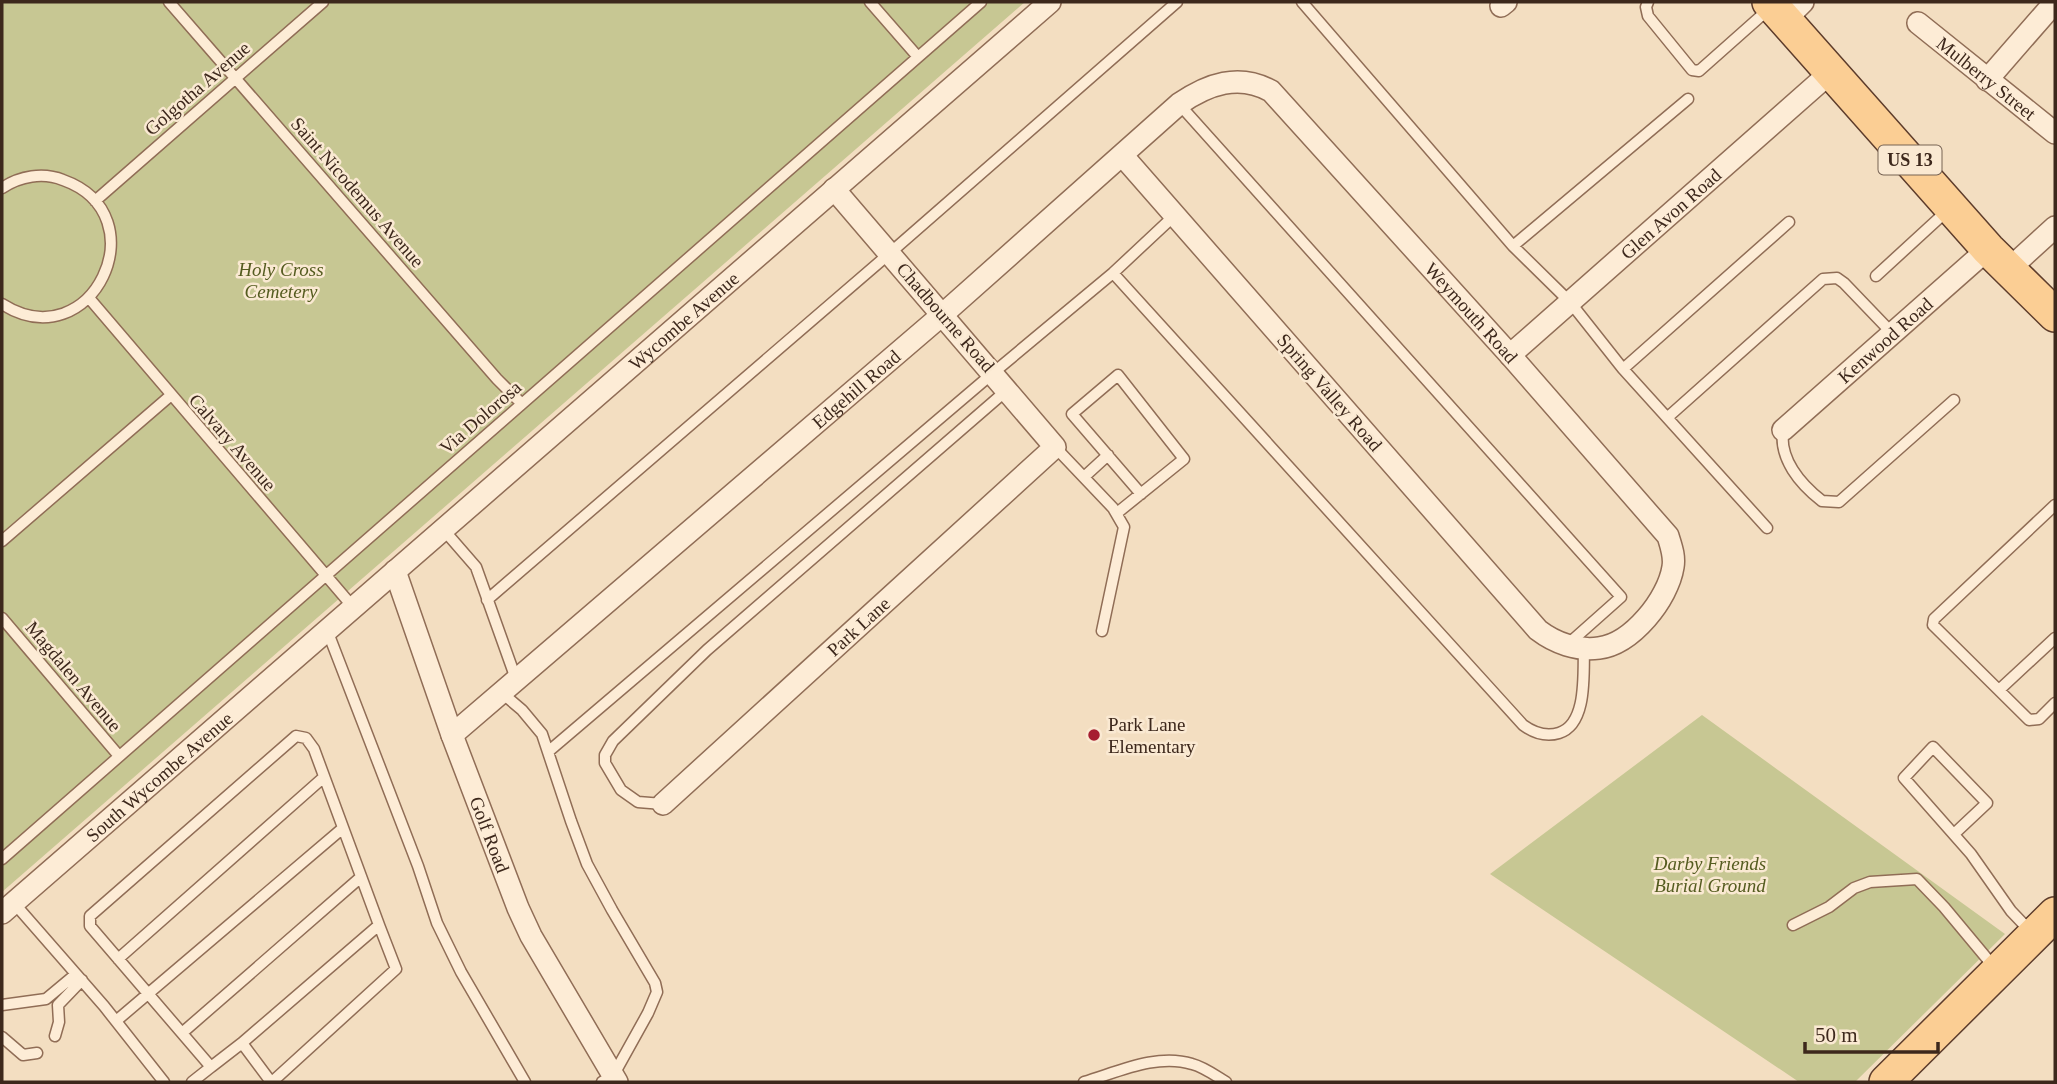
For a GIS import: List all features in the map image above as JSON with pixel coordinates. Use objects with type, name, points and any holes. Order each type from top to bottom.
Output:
[{"type":"main road","name":"US 13","points":[[1782,7],[1831,72],[1998,260],[2055,315]]},
{"type":"main road","points":[[1886,1082],[2045,925]]},
{"type":"street","name":"Wycombe Avenue","points":[[322,634],[1050,2]]},
{"type":"street","points":[[1987,80],[2055,2]]},
{"type":"street","name":"Mulberry Street","points":[[1918,23],[2055,133]]},
{"type":"street","name":"Glen Avon Road","points":[[1510,355],[1831,72]]},
{"type":"street","name":"Edgehill Road","points":[[452,735],[942,315],[1178,104],[1204,88],[1226,82],[1248,81],[1271,91]]},
{"type":"street","name":"Weymouth Road","points":[[1271,91],[1510,355],[1668,536],[1674,566],[1663,597],[1649,615],[1627,636],[1611,645],[1598,648],[1575,646]]},
{"type":"street","name":"Spring Valley Road","points":[[1122,155],[1538,629],[1549,638],[1575,646]]},
{"type":"street","name":"Chadbourne Road","points":[[834,189],[1055,447]]},
{"type":"street","name":"Kenwood Road","points":[[1783,430],[1892,333],[1998,260],[2055,227]]},
{"type":"street","name":"Park Lane","points":[[663,804],[1055,447]]},
{"type":"street","name":"Golf Road","points":[[395,571],[452,735],[518,908],[611,1080]]},
{"type":"street","name":"South Wycombe Avenue","points":[[8,908],[322,634]]},
{"type":"lane","name":"Saint Nicodemus Avenue","points":[[169,2],[497,379],[522,404]]},
{"type":"lane","name":"Golgotha Avenue","points":[[95,201],[323,2]]},
{"type":"lane","points":[[870,2],[918,57]]},
{"type":"lane","name":"Via Dolorosa","points":[[2,859],[981,2]]},
{"type":"lane","points":[[487,600],[1177,2]]},
{"type":"lane","points":[[1302,2],[1513,246],[1570,302],[1623,369],[1768,528]]},
{"type":"lane","points":[[1648,2],[1648,16],[1692,70],[1699,71],[1782,7]]},
{"type":"lane","points":[[1513,246],[1688,99]]},
{"type":"lane","points":[[1113,273],[1522,725],[1540,734],[1553,735],[1571,727],[1579,713],[1575,646],[1621,597],[1178,104]]},
{"type":"lane","points":[[2,188],[21,179],[46,176],[74,184],[95,201],[104,214],[111,246],[106,274],[89,298],[66,312],[40,317],[26,315],[2,304]]},
{"type":"lane","points":[[1876,276],[1951,207]]},
{"type":"lane","points":[[549,751],[1113,273],[1175,215]]},
{"type":"lane","points":[[1623,369],[1789,222]]},
{"type":"lane","points":[[1668,417],[1823,279],[1837,278],[1844,283],[1892,333]]},
{"type":"lane","name":"Calvary Avenue","points":[[89,298],[353,607]]},
{"type":"lane","points":[[1117,513],[1141,494],[1184,459],[1118,375],[1072,414],[1141,494]]},
{"type":"lane","points":[[663,804],[638,802],[621,790],[605,763],[605,755],[613,741],[707,650],[1007,390]]},
{"type":"lane","points":[[2,541],[170,396]]},
{"type":"lane","points":[[1783,430],[1782,449],[1790,467],[1822,501],[1839,502],[1954,400]]},
{"type":"lane","points":[[1055,447],[1117,513],[1124,527],[1102,631]]},
{"type":"lane","points":[[1084,477],[1108,455]]},
{"type":"lane","points":[[2055,505],[1934,619],[1933,625],[2029,720],[2039,719],[2055,703]]},
{"type":"lane","points":[[443,529],[476,567],[509,686],[542,734],[587,863],[655,983],[657,992],[648,1013],[611,1080]]},
{"type":"lane","name":"Magdalen Avenue","points":[[2,618],[118,756]]},
{"type":"lane","points":[[322,634],[418,866],[436,923],[461,972],[525,1082]]},
{"type":"lane","points":[[1999,690],[2055,638]]},
{"type":"lane","points":[[211,1067],[90,926],[90,916],[296,736],[306,738],[314,749],[396,970],[272,1082],[242,1043]]},
{"type":"lane","points":[[1954,834],[1987,803],[1933,747],[1904,778],[1971,854],[2011,911],[2045,925]]},
{"type":"lane","points":[[118,959],[324,777]]},
{"type":"lane","points":[[116,1021],[343,828]]},
{"type":"lane","points":[[182,1033],[361,877]]},
{"type":"lane","points":[[1793,925],[1829,907],[1854,888],[1870,882],[1917,879],[1999,972]]},
{"type":"lane","points":[[8,908],[79,977],[164,1082]]},
{"type":"lane","points":[[192,1082],[379,926]]},
{"type":"lane","points":[[2,1004],[46,999],[79,977]]},
{"type":"lane","points":[[55,1036],[59,1022],[58,1005],[79,977]]},
{"type":"lane","points":[[2,1037],[23,1055],[37,1053]]},
{"type":"lane","points":[[1084,1082],[1147,1063],[1163,1061],[1195,1065],[1226,1082]]},
{"type":"green space","name":"Holy Cross Cemetery","points":[[2,2],[1025,2],[2,892]]},
{"type":"green space","name":"Darby Friends Burial Ground","points":[[1702,715],[2005,934],[1855,1082],[1799,1082],[1490,874]]},
{"type":"place","name":"Park Lane Elementary","points":[[1094,735]]}]
